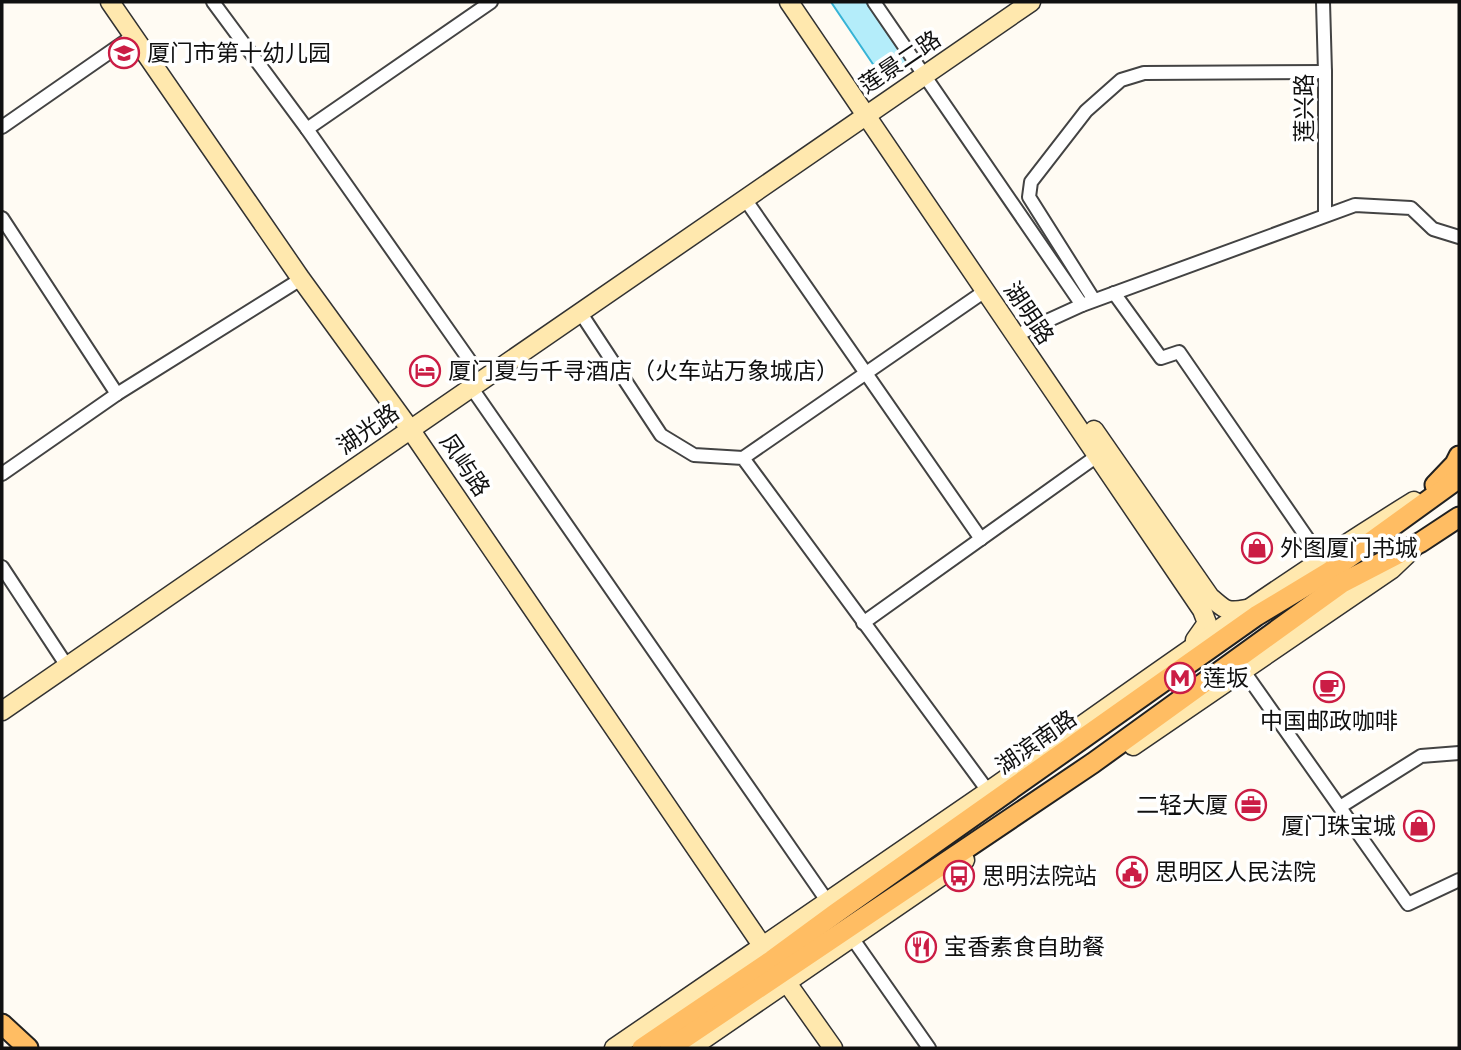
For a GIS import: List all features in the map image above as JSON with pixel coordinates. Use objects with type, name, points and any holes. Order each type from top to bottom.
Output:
[{"type":"main road","points":[[1426,494],[1455,464],[1459,456]]},
{"type":"main road","name":"湖滨南路","points":[[670,1048],[776,965],[1256,617],[1329,572],[1459,477]]},
{"type":"main road","name":"湖滨南路","points":[[840,920],[1093,763],[1342,583],[1421,542],[1459,517]]},
{"type":"main road","points":[[1421,542],[1459,533]]},
{"type":"main road","name":"湖滨南路","points":[[642,1048],[776,965]]},
{"type":"main road","points":[[2,1024],[28,1048]]},
{"type":"street","name":"凤屿路","points":[[110,2],[301,279],[410,429],[832,1048]]},
{"type":"street","points":[[213,2],[307,129],[470,360],[471,387],[929,1048]]},
{"type":"street","points":[[307,129],[491,2]]},
{"type":"street","name":"湖明路","points":[[789,2],[1025,331],[1210,597],[1223,609],[1231,612],[1246,610]]},
{"type":"street","name":"湖明路","points":[[800,2],[985,291],[1202,610],[1206,623],[1185,651]]},
{"type":"street","points":[[874,2],[1088,302]]},
{"type":"street","name":"莲兴路","points":[[1323,2],[1325,215]]},
{"type":"street","name":"莲景二路","points":[[870,113],[1019,5]]},
{"type":"street","points":[[2,127],[133,36]]},
{"type":"street","points":[[1088,302],[1029,197],[1031,182],[1086,111],[1121,80],[1144,73],[1325,72]]},
{"type":"street","name":"湖光路","points":[[2,711],[870,113]]},
{"type":"street","points":[[745,198],[981,539]]},
{"type":"street","points":[[1025,331],[1088,302],[1355,205],[1411,208],[1433,229],[1459,237]]},
{"type":"street","points":[[2,218],[117,394]]},
{"type":"street","points":[[2,474],[117,394],[301,279]]},
{"type":"street","points":[[580,312],[662,435],[694,455],[743,458],[985,291]]},
{"type":"street","points":[[1114,293],[1161,358],[1179,352],[1321,558]]},
{"type":"street","points":[[863,623],[1097,456]]},
{"type":"street","points":[[743,458],[988,791]]},
{"type":"street","points":[[840,920],[988,791],[1321,558],[1459,477]]},
{"type":"street","name":"湖滨南路","points":[[691,1048],[776,965],[840,920],[1243,670],[1392,569],[1421,542]]},
{"type":"street","points":[[2,567],[67,666]]},
{"type":"street","points":[[1243,670],[1408,904],[1459,880]]},
{"type":"street","points":[[1340,807],[1422,756],[1459,753]]},
{"type":"street","points":[[614,1048],[776,965]]},
{"type":"water","points":[[831,2],[866,2],[910,66],[885,82]]},
{"type":"place","name":"厦门市第十幼儿园","points":[[124,53]]},
{"type":"place","name":"厦门夏与千寻酒店（火车站万象城店）","points":[[425,371]]},
{"type":"place","name":"外图厦门书城","points":[[1257,548]]},
{"type":"place","name":"莲坂","points":[[1180,678]]},
{"type":"place","name":"中国邮政咖啡","points":[[1329,687]]},
{"type":"place","name":"二轻大厦","points":[[1251,805]]},
{"type":"place","name":"厦门珠宝城","points":[[1419,826]]},
{"type":"place","name":"思明区人民法院","points":[[1132,872]]},
{"type":"place","name":"思明法院站","points":[[959,876]]},
{"type":"place","name":"宝香素食自助餐","points":[[921,947]]}]
